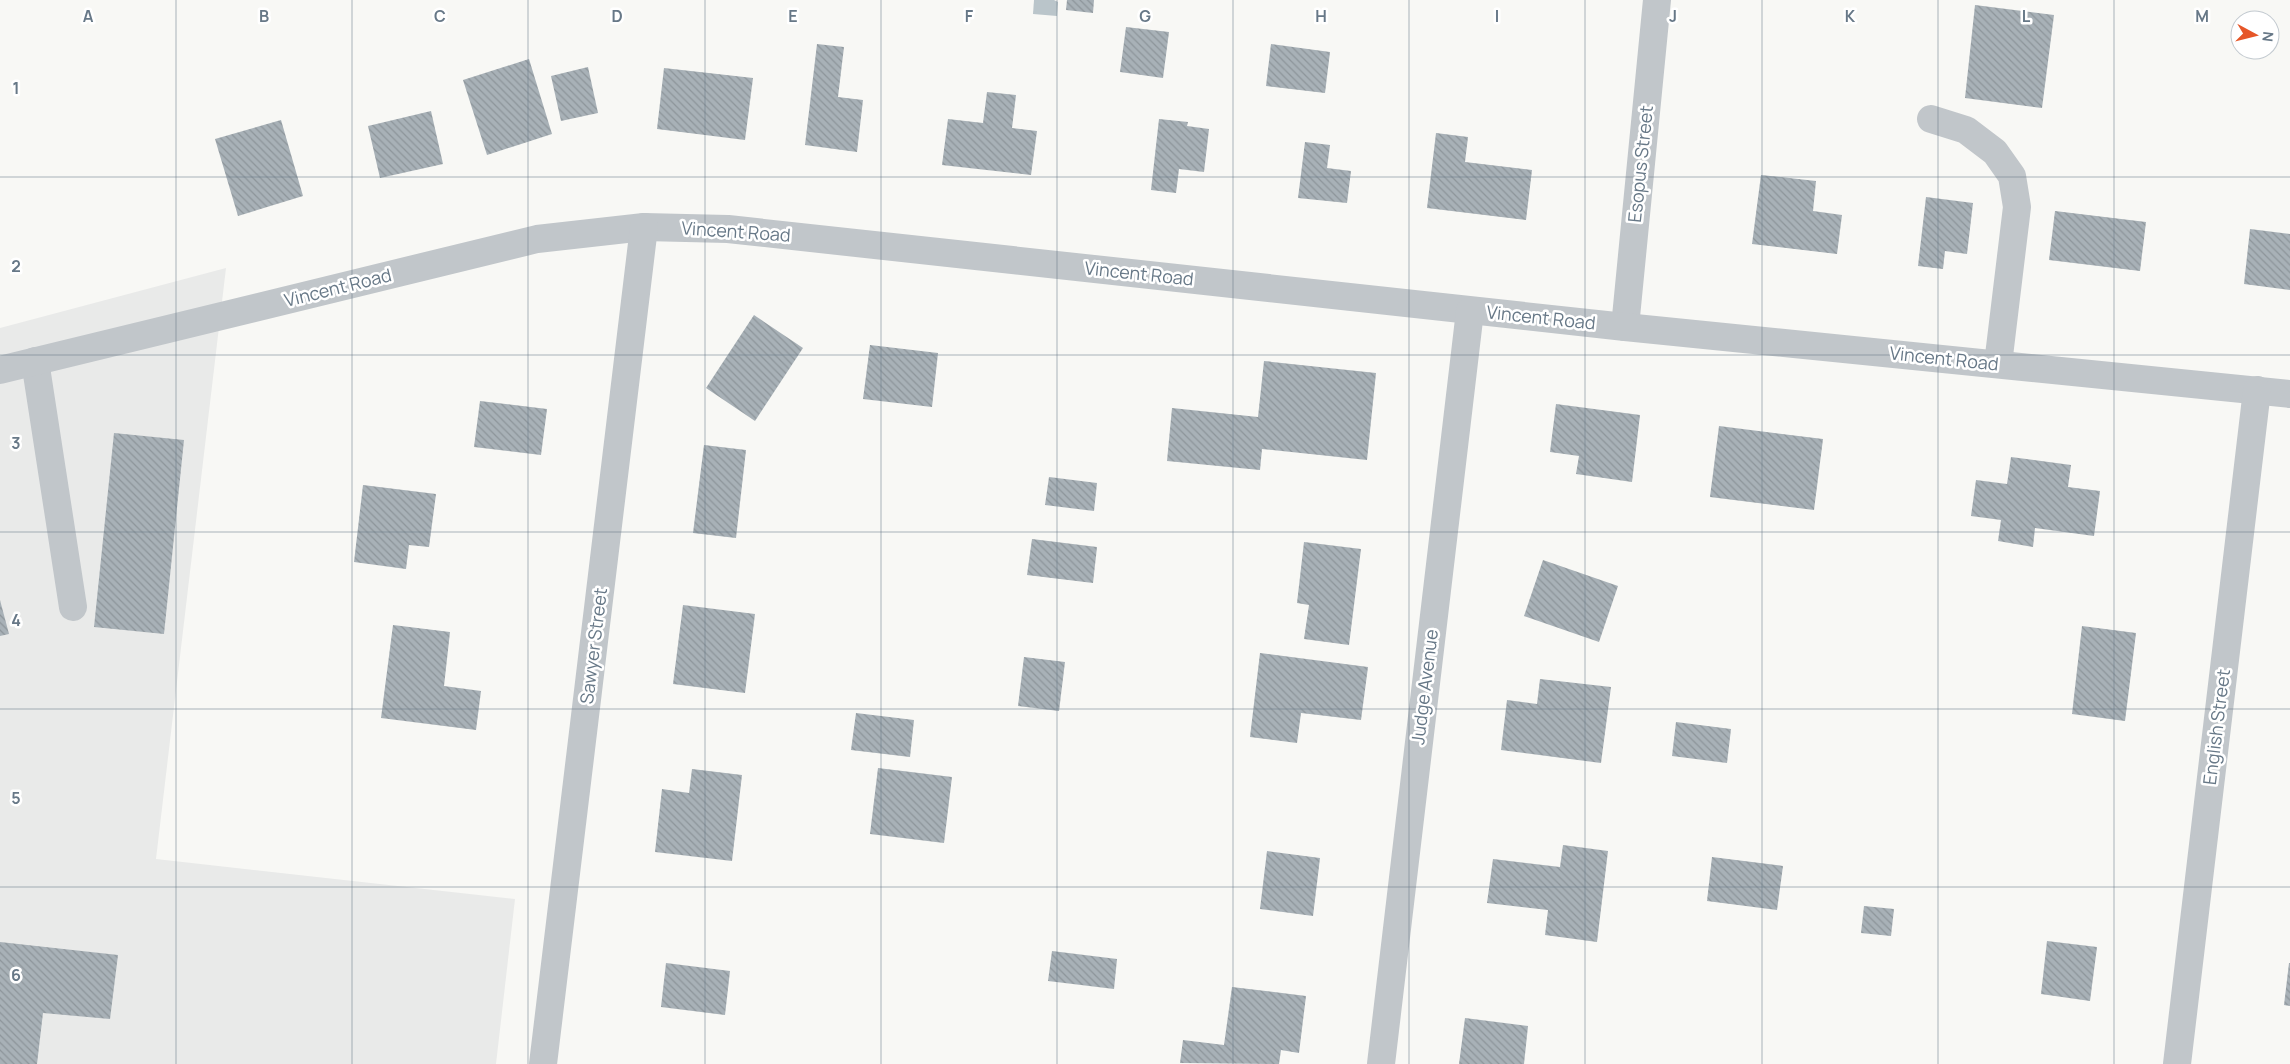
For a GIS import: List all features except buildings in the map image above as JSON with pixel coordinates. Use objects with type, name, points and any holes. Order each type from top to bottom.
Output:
[{"type":"street","name":"Esopus Street","points":[[1625,327],[1657,0]]},
{"type":"street","points":[[1931,119],[1966,130],[1995,152],[2012,176],[2017,206],[1998,364]]},
{"type":"street","name":"Vincent Road","points":[[0,370],[537,239],[644,227],[728,229],[1470,311],[2290,394]]},
{"type":"street","name":"Sawyer Street","points":[[543,1064],[644,227]]},
{"type":"street","name":"Judge Avenue","points":[[1381,1064],[1470,311]]},
{"type":"street","points":[[35,361],[74,607]]},
{"type":"street","name":"English Street","points":[[2177,1064],[2257,390]]},
{"type":"shaded area","points":[[1034,0],[1054,0],[1058,2],[1057,16],[1033,14]]},
{"type":"shaded area","points":[[226,268],[156,859],[515,899],[496,1064],[0,1064],[0,328]]}]
